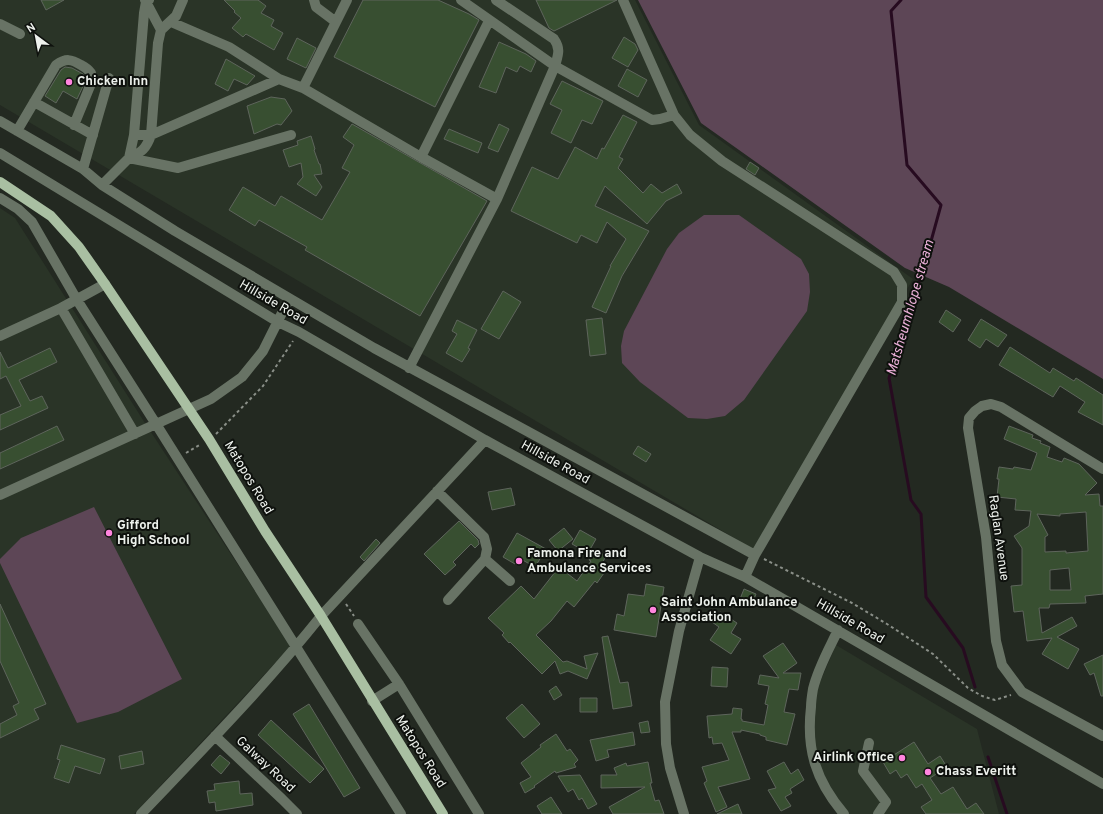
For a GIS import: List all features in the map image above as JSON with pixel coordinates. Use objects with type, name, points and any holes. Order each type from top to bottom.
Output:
[{"type":"main road","name":"Matopos Road","points":[[0,182],[51,216],[79,247],[105,284],[190,408],[265,531],[321,616],[443,814]]},
{"type":"street","points":[[102,185],[129,158],[139,153],[147,146],[151,136],[158,43],[161,30],[176,16],[183,0]]},
{"type":"street","points":[[314,0],[316,7],[336,22]]},
{"type":"street","points":[[303,88],[347,0]]},
{"type":"street","points":[[460,0],[554,66],[652,120],[674,115]]},
{"type":"street","points":[[409,368],[497,199],[559,52],[558,45],[554,39],[496,0]]},
{"type":"street","points":[[623,0],[674,115],[690,135],[722,161],[894,272],[902,285],[902,302],[755,555],[745,576]]},
{"type":"street","points":[[147,1],[161,30]]},
{"type":"street","points":[[129,158],[134,135],[143,21],[147,1]]},
{"type":"street","points":[[421,157],[490,21]]},
{"type":"street","points":[[171,22],[229,47],[280,79],[303,88],[421,157],[497,199]]},
{"type":"street","points":[[0,24],[20,34]]},
{"type":"street","points":[[16,131],[56,65],[67,59],[88,68],[92,76],[90,86],[74,125]]},
{"type":"street","points":[[83,169],[109,78]]},
{"type":"street","points":[[134,135],[151,136],[280,79]]},
{"type":"street","points":[[34,102],[93,135]]},
{"type":"street","points":[[0,121],[83,169],[102,185],[175,231],[409,368],[755,555]]},
{"type":"street","points":[[129,158],[178,168],[291,135]]},
{"type":"street","name":"Hillside Road","points":[[0,153],[278,322],[299,332],[485,440],[700,557],[745,576],[1103,784]]},
{"type":"street","points":[[0,198],[18,209],[32,222],[77,300],[401,814]]},
{"type":"street","points":[[0,336],[61,308],[105,284]]},
{"type":"street","points":[[0,495],[211,399],[242,377],[263,351],[289,299]]},
{"type":"street","points":[[61,308],[135,434]]},
{"type":"street","name":"Raglan Avenue","points":[[1022,692],[1002,665],[996,641],[986,537],[968,428],[969,418],[982,406],[991,404],[1001,407],[1103,469]]},
{"type":"street","points":[[141,814],[215,736],[296,647],[321,616],[485,440]]},
{"type":"street","points":[[437,492],[484,536],[487,550],[485,558],[448,600]]},
{"type":"street","points":[[684,814],[670,768],[666,744],[665,702],[679,632],[700,557]]},
{"type":"street","points":[[485,558],[510,581]]},
{"type":"street","points":[[358,624],[399,684],[479,814]]},
{"type":"street","points":[[838,630],[813,689],[808,726],[812,751],[823,785],[844,814]]},
{"type":"street","points":[[372,701],[399,684]]},
{"type":"street","points":[[1022,692],[1103,736]]},
{"type":"street","name":"Galway Road","points":[[215,736],[282,798],[297,814]]},
{"type":"street","points":[[869,743],[863,771],[886,802],[878,814]]},
{"type":"path","points":[[177,458],[219,432],[263,386],[299,332]]},
{"type":"path","points":[[755,555],[852,603],[887,624],[933,654],[968,688],[982,696],[995,700],[1022,692]]},
{"type":"path","points":[[341,595],[358,624]]},
{"type":"shaded area","points":[[0,0],[635,0],[699,125],[913,279],[753,549],[0,105]]},
{"type":"shaded area","points":[[638,0],[1103,0],[1103,379],[949,287],[905,268],[701,123]]},
{"type":"shaded area","name":"Gifford High School","points":[[0,208],[15,218],[143,420],[291,646],[134,814],[0,814]]},
{"type":"shaded area","points":[[704,215],[739,215],[801,259],[809,274],[810,292],[807,311],[744,400],[725,416],[707,419],[688,418],[640,382],[622,363],[621,346],[624,331],[667,249],[679,233]]},
{"type":"shaded area","points":[[94,507],[182,679],[118,712],[77,723],[0,563],[0,559],[21,538]]},
{"type":"shaded area","points":[[836,645],[977,729],[999,814],[849,814],[826,783],[816,756],[812,725],[817,689]]},
{"type":"building","points":[[41,0],[64,0],[46,10]]},
{"type":"building","points":[[224,0],[258,0],[266,6],[261,13],[274,20],[271,26],[283,33],[274,50],[246,34],[243,37],[232,28],[241,18]]},
{"type":"building","points":[[363,0],[438,0],[479,20],[435,107],[334,57]]},
{"type":"building","points":[[536,0],[617,0],[554,31],[549,28]]},
{"type":"building","points":[[624,37],[635,44],[638,50],[628,67],[612,58]]},
{"type":"building","points":[[297,38],[316,48],[306,68],[287,59]]},
{"type":"building","points":[[499,42],[526,54],[536,61],[531,72],[520,66],[517,72],[506,67],[496,93],[479,87]]},
{"type":"building","points":[[226,59],[255,76],[247,85],[234,79],[228,91],[215,84]]},
{"type":"building","name":"Chicken Inn","points":[[65,67],[72,68],[83,74],[84,84],[77,99],[63,91],[56,103],[45,96],[61,70]]},
{"type":"building","points":[[627,69],[647,80],[638,97],[618,86]]},
{"type":"building","points":[[562,81],[603,101],[592,124],[582,120],[571,143],[551,133],[562,110],[550,104]]},
{"type":"building","points":[[271,97],[285,99],[292,111],[281,125],[277,124],[254,134],[247,106]]},
{"type":"building","points":[[623,115],[637,122],[619,157],[623,159],[618,168],[643,193],[651,184],[662,193],[677,184],[682,193],[666,201],[647,224],[605,186],[595,206],[649,231],[622,276],[606,313],[592,307],[610,266],[626,239],[607,222],[597,243],[581,235],[577,243],[511,211],[532,167],[558,179],[575,147],[597,159],[602,148],[604,149]]},
{"type":"building","points":[[352,124],[487,201],[420,316],[305,250],[307,247],[259,220],[255,226],[229,210],[243,187],[275,206],[281,196],[322,220],[350,172],[342,168],[354,145],[343,137]]},
{"type":"building","points":[[499,124],[509,129],[498,152],[488,148]]},
{"type":"building","points":[[449,129],[482,143],[478,153],[444,139]]},
{"type":"building","points":[[311,136],[322,174],[314,175],[322,187],[316,196],[297,184],[303,177],[301,163],[289,167],[283,150],[298,145],[297,141]]},
{"type":"building","points":[[750,162],[759,168],[755,175],[746,169]]},
{"type":"building","points":[[503,291],[521,302],[499,339],[481,329]]},
{"type":"building","points":[[946,310],[961,320],[953,332],[939,322]]},
{"type":"building","points":[[602,318],[606,354],[590,356],[586,320]]},
{"type":"building","points":[[981,319],[1007,335],[998,347],[986,339],[980,348],[968,340]]},
{"type":"building","points":[[457,320],[477,330],[468,348],[470,349],[462,362],[446,353],[457,334],[452,331]]},
{"type":"building","points":[[1010,347],[1050,373],[1053,368],[1074,381],[1076,378],[1103,395],[1103,425],[1078,412],[1085,402],[1060,386],[1053,397],[999,365]]},
{"type":"building","points":[[50,348],[57,362],[19,380],[30,401],[42,396],[48,408],[0,430],[0,415],[21,406],[6,376],[0,379],[0,352],[8,368]]},
{"type":"building","points":[[57,426],[64,440],[0,469],[0,453]]},
{"type":"building","points":[[1009,426],[1033,435],[1032,438],[1041,441],[1040,443],[1050,447],[1047,457],[1062,462],[1064,458],[1079,464],[1097,483],[1085,495],[1099,494],[1100,506],[1103,506],[1103,594],[1085,596],[1086,603],[1050,604],[1049,608],[1039,608],[1042,633],[1072,617],[1077,626],[1057,637],[1079,649],[1068,669],[1042,654],[1052,638],[1027,641],[1023,611],[1014,612],[1011,586],[1022,585],[1022,548],[1014,536],[1029,526],[1031,511],[1015,510],[1016,499],[997,497],[999,479],[997,479],[999,467],[1013,469],[1014,467],[1031,470],[1037,453],[1004,439]],"holes":[[[1086,512],[1088,551],[1066,553],[1066,551],[1045,552],[1045,537],[1048,535],[1037,514],[1060,516],[1060,514]],[[1069,568],[1071,590],[1050,590],[1050,570]]]},
{"type":"building","points":[[638,446],[651,454],[646,462],[633,454]]},
{"type":"building","points":[[511,488],[515,505],[492,510],[488,492]]},
{"type":"building","points":[[459,521],[478,540],[479,544],[475,548],[471,544],[453,562],[456,565],[445,575],[424,554]]},
{"type":"building","points":[[564,528],[573,539],[558,551],[549,540]]},
{"type":"building","points":[[580,530],[596,539],[588,553],[572,544]]},
{"type":"building","points":[[517,533],[546,549],[535,567],[519,558],[515,564],[503,557]]},
{"type":"building","points":[[376,539],[380,543],[364,561],[360,557]]},
{"type":"building","points":[[595,550],[606,556],[599,569],[604,573],[597,583],[595,581],[574,607],[567,601],[551,621],[536,635],[563,662],[567,661],[587,669],[584,656],[598,653],[587,679],[568,671],[560,674],[555,661],[542,674],[510,642],[509,643],[502,635],[504,633],[488,618],[521,586],[534,599],[559,567],[577,581],[591,561],[589,560]]},
{"type":"building","name":"Saint John Ambulance Association","points":[[646,584],[664,587],[656,637],[614,630],[617,614],[624,616],[628,594],[644,596]]},
{"type":"building","points":[[744,589],[756,594],[752,604],[740,599]]},
{"type":"building","points":[[0,604],[46,704],[34,709],[39,719],[0,738],[0,724],[17,715],[13,706],[19,703],[0,661]]},
{"type":"building","points":[[720,612],[737,623],[731,633],[741,639],[731,654],[710,640],[719,627],[712,622]]},
{"type":"building","points":[[608,636],[620,683],[628,682],[632,706],[613,709],[602,637]]},
{"type":"building","points":[[783,643],[797,663],[783,673],[801,673],[798,690],[789,689],[784,712],[795,714],[787,745],[766,740],[766,737],[760,734],[741,730],[741,732],[732,732],[750,779],[718,787],[727,807],[716,812],[704,783],[707,781],[702,767],[729,760],[722,743],[713,744],[712,737],[709,738],[707,716],[732,714],[733,708],[742,709],[742,721],[764,725],[768,705],[765,704],[769,686],[758,684],[760,675],[779,678],[763,656]]},
{"type":"building","points":[[1103,655],[1103,696],[1101,696],[1094,673],[1090,675],[1084,664]]},
{"type":"building","points":[[712,667],[728,668],[727,687],[711,686]]},
{"type":"building","points":[[556,686],[562,695],[554,700],[549,691]]},
{"type":"building","points":[[580,698],[597,698],[597,712],[580,712]]},
{"type":"building","points":[[309,704],[360,788],[344,797],[293,714]]},
{"type":"building","points":[[522,704],[540,724],[524,738],[506,718]]},
{"type":"building","points":[[271,720],[324,769],[310,783],[258,735]]},
{"type":"building","points":[[648,721],[650,732],[641,733],[639,723]]},
{"type":"building","points":[[633,732],[635,745],[607,750],[609,757],[596,761],[590,740]]},
{"type":"building","points":[[556,734],[567,751],[570,749],[578,760],[574,764],[576,767],[556,773],[555,771],[525,793],[520,783],[531,777],[521,763],[541,747],[540,745]]},
{"type":"building","points":[[914,742],[928,764],[940,756],[947,767],[930,778],[941,794],[953,787],[967,809],[976,803],[984,814],[926,814],[921,807],[932,800],[922,784],[916,788],[907,774],[901,778],[896,770],[890,774],[883,762]]},
{"type":"building","points":[[61,745],[105,759],[100,774],[75,766],[69,783],[54,778],[60,760],[57,759]]},
{"type":"building","points":[[142,751],[144,764],[121,769],[119,756]]},
{"type":"building","points":[[220,755],[230,763],[221,774],[211,765]]},
{"type":"building","points":[[648,762],[652,783],[650,783],[655,801],[659,800],[664,814],[613,814],[609,807],[645,787],[601,788],[601,775],[617,775],[614,768],[626,763],[627,766]]},
{"type":"building","points":[[784,762],[791,774],[798,769],[804,780],[790,789],[792,793],[785,797],[791,806],[781,811],[768,790],[776,788],[767,771]]},
{"type":"building","points":[[580,775],[597,804],[588,809],[582,798],[579,800],[573,789],[568,792],[558,776]]},
{"type":"building","points":[[239,781],[240,794],[252,793],[253,805],[216,811],[215,802],[209,803],[207,791],[215,790],[214,784]]},
{"type":"building","points":[[551,797],[562,814],[542,814],[537,806]]},
{"type":"building","points":[[738,804],[742,814],[717,814]]},
{"type":"waterway","name":"Matsheumhlope stream","points":[[901,0],[891,11],[907,165],[941,205],[925,263],[889,378],[911,500],[921,514],[926,597],[963,648],[975,687]]},
{"type":"waterway","points":[[988,757],[1007,814]]},
{"type":"place","name":"Chicken Inn","points":[[69,82]]},
{"type":"place","name":"Gifford High School","points":[[109,533]]},
{"type":"place","name":"Famona Fire and Ambulance Services","points":[[519,561]]},
{"type":"place","name":"Saint John Ambulance Association","points":[[653,610]]},
{"type":"place","name":"Airlink Office","points":[[902,758]]},
{"type":"place","name":"Chass Everitt","points":[[928,772]]}]
